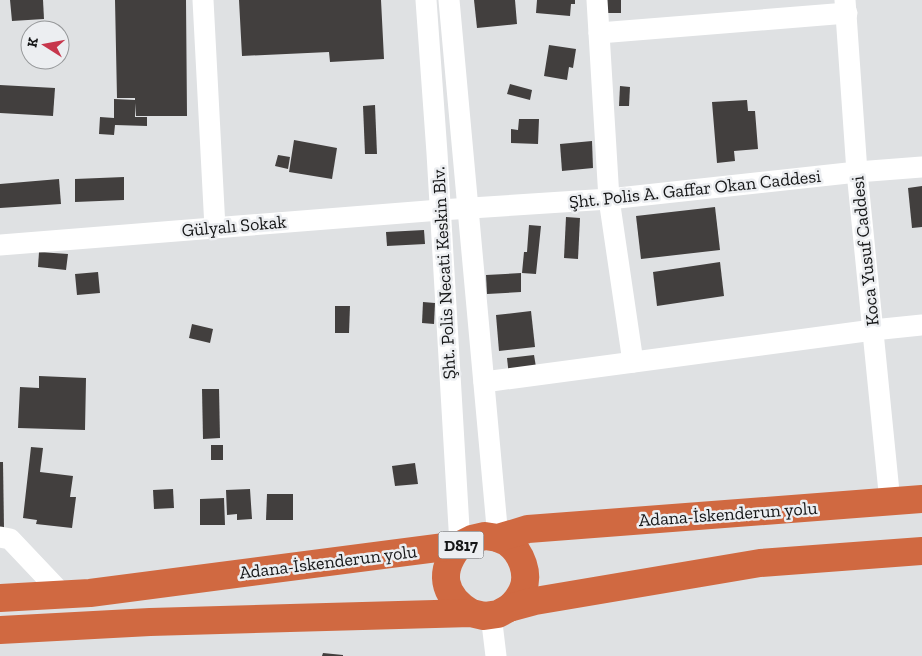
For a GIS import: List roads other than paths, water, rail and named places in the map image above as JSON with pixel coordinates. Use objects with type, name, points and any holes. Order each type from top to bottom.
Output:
[{"type":"highway","name":"Adana-İskenderun yolu","points":[[0,598],[90,593],[460,545],[472,538],[485,536],[498,538],[528,529],[922,499]]},
{"type":"highway","points":[[460,545],[452,556],[447,569],[446,582],[451,595],[459,606],[490,612],[518,599],[524,588],[525,576],[518,552],[498,538]]},
{"type":"highway","points":[[0,630],[150,622],[490,612],[535,601],[760,563],[922,550]]},
{"type":"street","points":[[203,0],[215,228]]},
{"type":"street","name":"Şht. Polis Necati Keskin Blv.","points":[[426,0],[460,545]]},
{"type":"street","name":"Şht. Polis Necati Keskin Blv.","points":[[449,0],[498,538]]},
{"type":"street","points":[[597,0],[609,198],[633,362]]},
{"type":"street","points":[[599,33],[846,7]]},
{"type":"street","name":"Koca Yusuf Caddesi","points":[[846,7],[857,172],[890,502]]},
{"type":"street","name":"Şht. Polis A. Gaffar Okan Caddesi","points":[[468,208],[609,198],[922,167]]},
{"type":"street","name":"Gülyalı Sokak","points":[[0,245],[468,208]]},
{"type":"street","points":[[484,382],[922,325]]},
{"type":"street","points":[[0,537],[10,540],[63,594]]},
{"type":"street","points":[[490,612],[496,656]]}]
